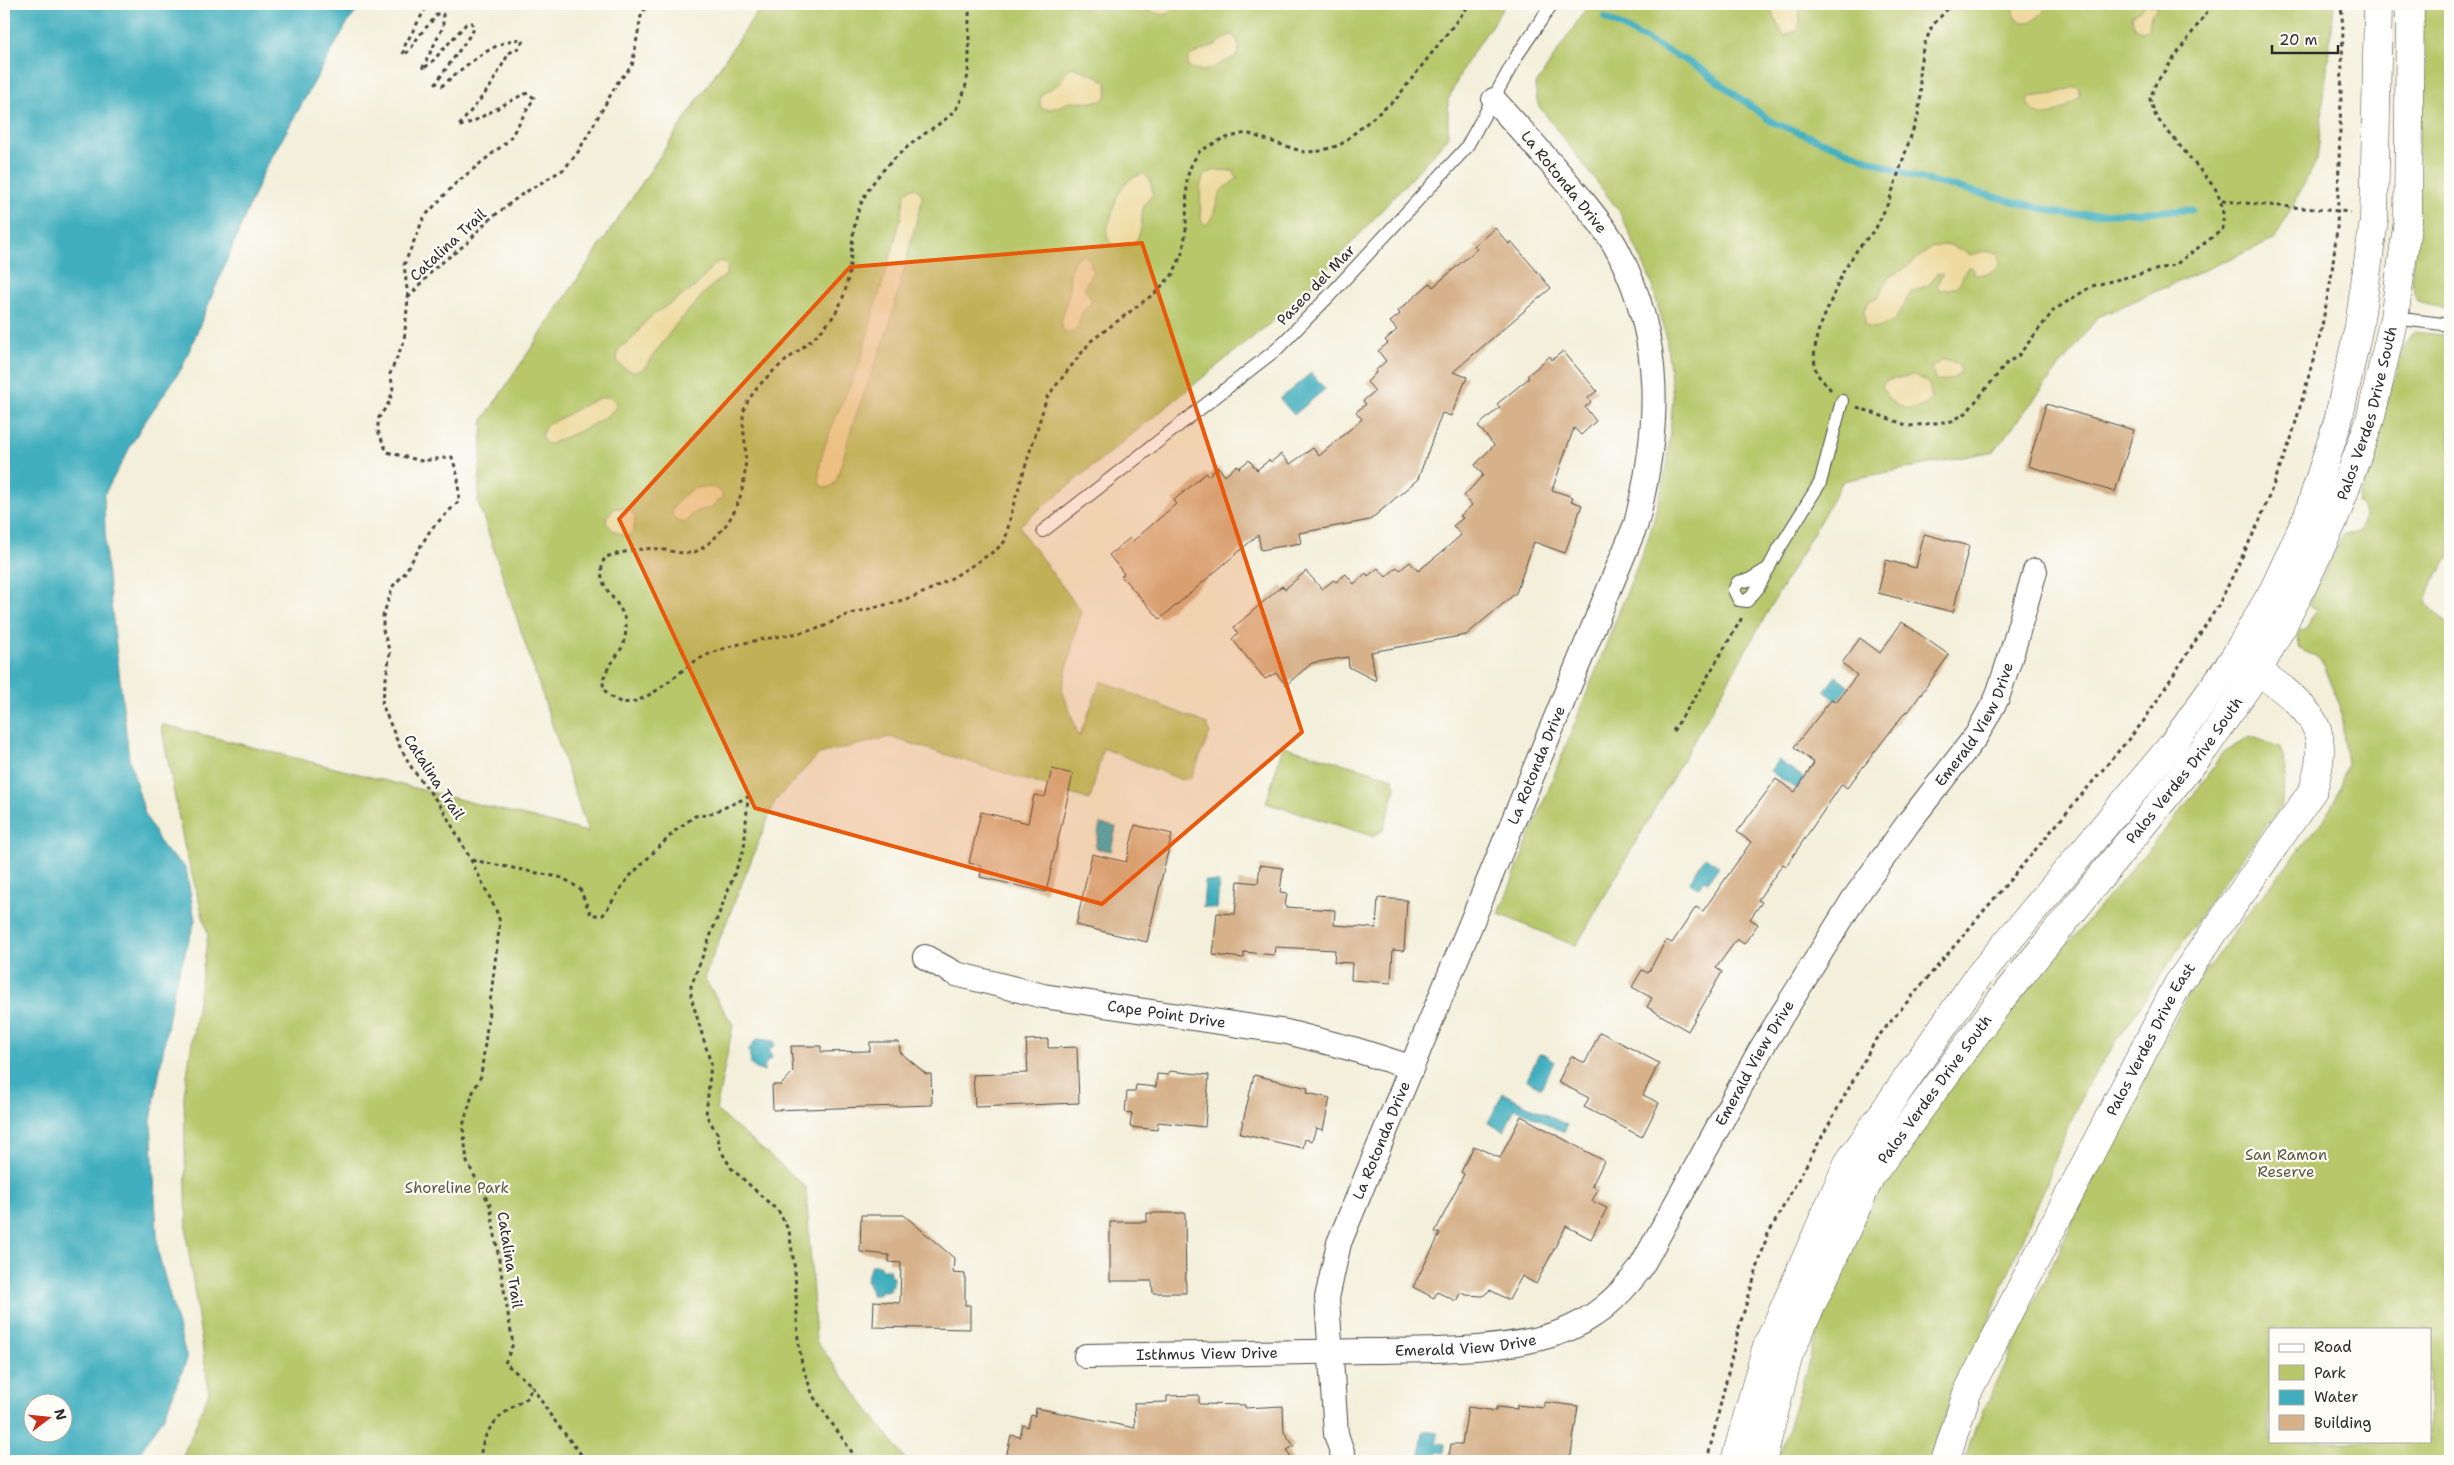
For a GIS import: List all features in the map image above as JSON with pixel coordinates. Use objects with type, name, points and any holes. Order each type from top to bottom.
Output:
[{"type":"main road","name":"Palos Verdes Drive South","points":[[1735,1461],[1766,1349],[1848,1163],[1977,978],[2173,744],[2234,658],[2274,589],[2308,515],[2338,422],[2359,326],[2374,220],[2378,4]]},
{"type":"main road","name":"Palos Verdes Drive South","points":[[1762,1461],[1789,1354],[1871,1176],[2000,1001],[2204,748],[2258,671],[2300,592],[2336,515],[2370,420],[2394,318],[2408,220],[2410,4]]},
{"type":"main road","name":"Palos Verdes Drive East","points":[[1945,1461],[1967,1393],[2178,984],[2314,790],[2319,768],[2320,747],[2313,721],[2296,701],[2258,671],[2234,658]]},
{"type":"street","name":"La Rotonda Drive","points":[[1345,1461],[1336,1434],[1329,1352],[1327,1298],[1338,1244],[1636,524],[1648,476],[1654,435],[1654,383],[1646,326],[1619,253],[1599,222],[1559,171],[1494,100]]},
{"type":"street","name":"Emerald View Drive","points":[[1329,1352],[1452,1349],[1522,1342],[1558,1334],[1582,1323],[1602,1311],[1623,1292],[1640,1269],[1671,1215],[1761,1049],[1853,900],[1909,822],[1976,736],[1997,698],[2035,571]]},
{"type":"street","name":"Cape Point Drive","points":[[925,957],[956,974],[1043,996],[1287,1032],[1353,1049],[1410,1067]]},
{"type":"street","name":"Isthmus View Drive","points":[[1086,1356],[1329,1352]]},
{"type":"lane","name":"Paseo del Mar","points":[[1043,531],[1277,349],[1466,148],[1518,54],[1552,4]]},
{"type":"lane","points":[[2394,318],[2450,325]]},
{"type":"lane","points":[[1769,568],[1749,580],[1738,582],[1734,590],[1739,600],[1747,601],[1769,568],[1820,483],[1842,401]]},
{"type":"path","points":[[408,298],[404,265],[424,217],[455,184],[488,160],[509,140],[534,98],[528,93],[520,96],[474,121],[458,127],[490,87],[509,53],[520,47],[523,40],[516,38],[478,56],[442,86],[436,83],[473,31],[472,23],[466,24],[430,64],[422,68],[443,28],[442,14],[438,14],[418,37],[412,50],[403,55],[404,47],[428,4]]},
{"type":"path","name":"Catalina Trail","points":[[531,1385],[505,1363],[513,1344],[490,1205],[467,1162],[464,1144],[463,1126],[472,1092],[481,1076],[500,922],[471,860],[442,808],[413,770],[398,745],[382,704],[390,653],[383,630],[383,616],[393,586],[404,574],[431,530],[459,501],[460,490],[452,457],[422,461],[387,452],[378,431],[378,419],[390,400],[393,387],[390,374],[405,335],[408,298],[435,268],[467,243],[486,222],[521,195],[564,169],[578,152],[618,82],[632,66],[641,16],[647,4]]},
{"type":"path","points":[[970,4],[968,75],[958,106],[896,158],[874,184],[860,205],[852,243],[850,276],[844,298],[833,317],[820,332],[769,376],[746,404],[742,423],[745,473],[742,496],[723,529],[709,544],[691,554],[657,549],[631,551],[605,557],[600,568],[603,582],[625,621],[626,633],[622,648],[607,667],[604,682],[606,692],[615,700],[628,702],[647,696],[699,659],[726,648],[822,627],[843,617],[927,591],[996,550],[1005,541],[1013,506],[1047,397],[1091,341],[1147,299],[1173,274],[1183,252],[1187,178],[1192,163],[1200,151],[1222,139],[1246,133],[1304,152],[1320,152],[1340,145],[1396,99],[1470,4]]},
{"type":"path","points":[[1952,4],[1932,26],[1923,48],[1919,72],[1921,95],[1918,115],[1889,201],[1876,228],[1857,250],[1843,272],[1817,334],[1814,357],[1816,373],[1842,401],[1909,426],[1952,421],[1966,413],[2007,363],[2018,356],[2054,310],[2092,286],[2175,265],[2222,230],[2224,217],[2222,201],[2215,188],[2156,117],[2150,99],[2156,83],[2207,12],[2210,4]]},
{"type":"path","points":[[1707,1461],[1738,1331],[1767,1236],[1876,1039],[2143,722],[2218,606],[2258,522],[2290,439],[2320,336],[2331,279],[2338,211],[2343,29],[2341,4]]},
{"type":"path","points":[[2222,201],[2346,212]]},
{"type":"path","points":[[1673,731],[1741,621],[1747,601]]},
{"type":"path","points":[[471,860],[563,878],[580,889],[591,915],[603,914],[628,878],[675,831],[694,816],[708,815],[748,797],[744,849],[691,986],[691,997],[711,1064],[711,1080],[706,1100],[706,1115],[718,1133],[720,1149],[731,1168],[779,1212],[789,1231],[795,1270],[798,1340],[802,1364],[813,1396],[858,1461]]},
{"type":"path","points":[[480,1461],[481,1443],[491,1427],[503,1413],[529,1397],[531,1385]]},
{"type":"path","points":[[531,1385],[551,1416],[586,1461]]},
{"type":"path","points":[[1708,1453],[1722,1427]]},
{"type":"highlighted area","points":[[1142,243],[1302,732],[1102,904],[755,808],[619,519],[850,267]]},
{"type":"green space","name":"Shoreline Park","points":[[762,4],[1506,4],[1465,64],[1448,100],[1448,138],[1300,299],[1020,525],[1024,535],[1081,611],[1062,689],[1079,737],[1101,681],[1207,724],[1210,733],[1191,778],[1182,780],[1103,748],[1090,800],[890,737],[819,754],[775,801],[704,978],[733,1025],[716,1110],[806,1187],[816,1341],[907,1461],[181,1461],[209,1392],[187,1240],[184,1095],[208,935],[184,845],[161,724],[588,832],[478,502],[483,420]]},
{"type":"green space","points":[[1589,4],[2334,4],[2317,160],[2275,239],[2098,317],[1994,451],[1843,481],[1576,946],[1499,914],[1650,534],[1667,466],[1673,398],[1666,335],[1650,278],[1619,211],[1538,105],[1535,86]]},
{"type":"green space","points":[[2422,4],[2450,4],[2450,309],[2417,301],[2412,282]]},
{"type":"green space","name":"San Ramon Reserve","points":[[2415,332],[2450,336],[2450,556],[2433,581],[2426,603],[2450,626],[2450,1461],[1964,1461],[1975,1429],[2074,1218],[2187,996],[2249,912],[2322,821],[2336,798],[2347,765],[2340,705],[2324,665],[2318,658],[2300,649],[2298,639],[2300,630],[2306,630],[2316,609],[2308,605],[2343,534],[2358,533],[2363,525],[2364,513],[2361,506],[2357,503],[2403,348]]},
{"type":"green space","points":[[2250,736],[2280,747],[2287,771],[2280,808],[2219,888],[2083,1092],[1983,1334],[1936,1436],[1931,1461],[1778,1461],[1841,1258],[1895,1162],[1954,1078],[2186,805],[2224,752]]},
{"type":"green space","points":[[1283,746],[1393,778],[1396,787],[1383,830],[1373,836],[1266,803]]},
{"type":"sand","points":[[1111,4],[1184,4],[1165,15]]},
{"type":"sand","points":[[1770,4],[1799,4],[1800,20],[1798,30],[1784,36],[1773,15]]},
{"type":"sand","points":[[2017,4],[2049,4],[2034,20],[2024,22],[2014,17],[2014,9]]},
{"type":"sand","points":[[2146,4],[2159,6],[2151,15],[2149,29],[2142,31],[2134,28],[2132,15],[2141,10]]},
{"type":"sand","points":[[1230,35],[1234,36],[1239,44],[1235,57],[1205,71],[1188,68],[1188,59],[1193,54],[1215,45]]},
{"type":"sand","points":[[1073,67],[1099,77],[1106,82],[1106,97],[1097,102],[1071,102],[1052,108],[1041,108],[1042,94],[1060,82],[1067,71]]},
{"type":"sand","points":[[2075,87],[2080,89],[2080,97],[2054,114],[2039,114],[2033,111],[2027,103],[2029,97],[2053,94]]},
{"type":"sand","points":[[1215,170],[1233,171],[1237,178],[1221,191],[1214,213],[1206,225],[1201,220],[1200,187],[1204,175]]},
{"type":"sand","points":[[1144,174],[1150,180],[1153,194],[1144,206],[1138,236],[1133,244],[1129,246],[1115,246],[1109,240],[1107,232],[1115,202],[1121,189],[1130,179]]},
{"type":"sand","points":[[915,188],[922,194],[922,200],[888,330],[853,423],[837,479],[832,486],[826,488],[820,485],[819,472],[827,439],[862,356],[896,235],[905,194],[910,189]]},
{"type":"sand","points":[[1941,245],[1953,246],[1970,255],[1985,251],[1998,254],[2000,263],[1989,273],[1981,274],[1974,274],[1972,267],[1968,267],[1959,284],[1948,289],[1940,290],[1937,286],[1942,274],[1937,273],[1930,284],[1911,292],[1895,320],[1872,328],[1865,325],[1864,310],[1868,302],[1879,296],[1889,277],[1902,270],[1931,248]]},
{"type":"sand","points":[[1083,254],[1090,261],[1093,271],[1084,288],[1092,300],[1082,313],[1078,327],[1066,332],[1062,329],[1061,323],[1069,293],[1070,272],[1075,259]]},
{"type":"sand","points":[[721,261],[728,266],[726,275],[709,288],[674,327],[645,367],[638,371],[632,371],[618,363],[617,353],[621,347],[634,337],[646,321],[697,285],[711,268]]},
{"type":"sand","points":[[1942,360],[1949,360],[1960,366],[1961,371],[1950,379],[1936,380],[1931,369]]},
{"type":"sand","points":[[1913,375],[1929,384],[1932,399],[1918,408],[1903,408],[1896,405],[1885,394],[1882,386],[1885,381]]},
{"type":"sand","points":[[604,397],[611,397],[617,403],[608,415],[599,421],[553,443],[547,444],[541,437],[546,425],[588,403]]},
{"type":"sand","points":[[695,488],[716,488],[722,493],[722,498],[710,508],[695,512],[684,523],[676,520],[672,515],[676,503]]},
{"type":"sand","points":[[616,508],[629,509],[635,516],[634,530],[629,536],[616,532],[606,522],[607,516]]},
{"type":"water","points":[[4,4],[363,4],[348,22],[263,173],[182,368],[140,429],[104,495],[106,560],[129,758],[145,814],[163,848],[186,868],[195,921],[174,988],[151,1121],[158,1252],[187,1359],[165,1415],[134,1461],[4,1461]]},
{"type":"water","points":[[1311,373],[1325,389],[1294,415],[1280,399]]},
{"type":"water","points":[[1836,676],[1865,698],[1837,701],[1824,691]]},
{"type":"water","points":[[1778,760],[1804,778],[1796,789],[1770,771]]},
{"type":"water","points":[[1100,824],[1116,827],[1111,851],[1095,848]]},
{"type":"water","points":[[1705,857],[1719,866],[1708,882],[1704,880],[1698,888],[1689,883]]},
{"type":"water","points":[[1205,881],[1219,882],[1217,909],[1203,907]]},
{"type":"water","points":[[759,1039],[774,1041],[775,1045],[769,1050],[772,1058],[765,1064],[764,1071],[758,1070],[751,1065],[749,1050],[755,1041]]},
{"type":"water","points":[[1539,1054],[1547,1055],[1554,1062],[1541,1088],[1527,1080]]},
{"type":"water","points":[[1503,1093],[1567,1125],[1564,1132],[1515,1108],[1504,1131],[1488,1123]]},
{"type":"water","points":[[871,1265],[880,1265],[880,1269],[890,1269],[890,1276],[893,1276],[893,1285],[890,1285],[890,1291],[879,1291],[879,1295],[871,1295],[871,1290],[866,1280]]},
{"type":"water","points":[[1423,1431],[1438,1433],[1437,1443],[1445,1444],[1444,1453],[1436,1452],[1435,1461],[1419,1461]]},
{"type":"building","points":[[1495,228],[1509,244],[1511,241],[1551,288],[1453,372],[1467,377],[1451,416],[1442,413],[1418,479],[1370,520],[1299,533],[1301,543],[1261,550],[1258,535],[1160,619],[1121,576],[1124,574],[1109,555],[1130,538],[1133,541],[1176,504],[1173,501],[1206,473],[1208,476],[1218,467],[1225,476],[1237,465],[1239,468],[1249,460],[1257,470],[1269,460],[1271,462],[1281,454],[1290,464],[1313,448],[1319,456],[1362,419],[1356,412],[1366,404],[1363,401],[1375,391],[1367,382],[1386,361],[1378,351],[1388,343],[1385,340],[1397,330],[1390,322],[1400,314],[1398,311],[1430,283],[1433,287],[1477,249],[1474,246]]},
{"type":"building","points":[[1563,351],[1597,391],[1588,398],[1591,402],[1585,407],[1596,421],[1581,435],[1574,428],[1552,490],[1573,497],[1571,501],[1582,505],[1565,553],[1534,542],[1516,593],[1466,635],[1371,652],[1376,681],[1349,667],[1348,657],[1312,663],[1286,685],[1276,673],[1265,679],[1232,639],[1238,633],[1234,627],[1282,586],[1285,589],[1306,571],[1322,589],[1346,574],[1354,584],[1366,573],[1368,576],[1378,568],[1386,577],[1397,567],[1400,570],[1410,562],[1418,571],[1443,551],[1461,535],[1453,526],[1463,518],[1460,516],[1472,505],[1464,496],[1483,475],[1475,465],[1494,445],[1478,426],[1500,407],[1497,404],[1529,378],[1527,376],[1550,356],[1552,360]]},
{"type":"building","points":[[2046,404],[2134,430],[2115,492],[2028,466]]},
{"type":"building","points":[[1924,534],[1969,546],[1953,612],[1878,593],[1886,560],[1916,568]]},
{"type":"building","points":[[1902,622],[1949,655],[1908,712],[1906,711],[1847,788],[1842,784],[1786,866],[1783,864],[1758,900],[1762,902],[1750,919],[1758,924],[1744,944],[1737,939],[1716,968],[1722,972],[1688,1031],[1647,1007],[1652,998],[1632,987],[1642,970],[1648,973],[1666,940],[1672,943],[1696,907],[1703,911],[1751,842],[1737,832],[1776,779],[1795,792],[1814,763],[1794,747],[1832,699],[1836,702],[1857,675],[1842,663],[1860,638],[1880,653]]},
{"type":"building","points":[[1052,769],[1073,774],[1046,892],[980,877],[982,866],[969,863],[981,812],[1028,823],[1034,795],[1045,797]]},
{"type":"building","points":[[1135,825],[1172,834],[1147,942],[1076,925],[1092,854],[1126,862]]},
{"type":"building","points":[[1260,865],[1283,868],[1280,892],[1287,893],[1285,907],[1335,910],[1334,925],[1376,928],[1378,898],[1407,900],[1404,951],[1393,950],[1391,983],[1351,980],[1352,963],[1334,962],[1335,950],[1275,947],[1274,955],[1244,952],[1244,958],[1213,955],[1217,913],[1235,914],[1238,881],[1258,883]]},
{"type":"building","points":[[1600,1032],[1659,1063],[1643,1095],[1659,1103],[1642,1137],[1584,1107],[1589,1098],[1558,1082],[1571,1056],[1585,1063]]},
{"type":"building","points":[[1048,1039],[1048,1048],[1077,1047],[1079,1103],[975,1107],[973,1075],[1028,1073],[1026,1040]]},
{"type":"building","points":[[870,1042],[899,1042],[900,1052],[926,1074],[931,1074],[932,1105],[773,1110],[772,1085],[781,1085],[793,1072],[791,1046],[821,1046],[821,1052],[870,1051]]},
{"type":"building","points":[[1169,1071],[1209,1075],[1205,1127],[1158,1122],[1157,1130],[1130,1127],[1132,1113],[1125,1112],[1127,1092],[1135,1092],[1136,1085],[1156,1087],[1157,1074],[1168,1075]]},
{"type":"building","points":[[1254,1075],[1308,1088],[1307,1093],[1330,1098],[1323,1130],[1316,1128],[1312,1141],[1305,1139],[1303,1148],[1240,1134]]},
{"type":"building","points":[[1521,1116],[1604,1161],[1592,1186],[1598,1189],[1592,1201],[1607,1208],[1591,1239],[1566,1226],[1536,1284],[1522,1276],[1509,1300],[1490,1290],[1483,1296],[1466,1295],[1461,1292],[1456,1301],[1437,1292],[1434,1298],[1413,1287],[1440,1234],[1435,1232],[1464,1174],[1461,1172],[1474,1146],[1500,1158]]},
{"type":"building","points":[[1147,1213],[1185,1213],[1186,1293],[1153,1293],[1152,1281],[1110,1281],[1110,1222],[1147,1222]]},
{"type":"building","points":[[861,1215],[904,1215],[954,1258],[953,1273],[965,1274],[965,1305],[970,1305],[970,1329],[873,1327],[874,1301],[900,1303],[901,1263],[889,1262],[889,1255],[860,1252]]},
{"type":"building","points":[[1199,1395],[1199,1404],[1245,1405],[1245,1408],[1283,1406],[1284,1432],[1294,1446],[1287,1450],[1293,1461],[1005,1461],[1011,1435],[1020,1437],[1023,1425],[1028,1427],[1031,1415],[1035,1416],[1036,1408],[1135,1428],[1134,1403],[1167,1402],[1167,1396]]},
{"type":"building","points":[[1544,1402],[1578,1406],[1570,1461],[1448,1461],[1451,1444],[1462,1444],[1468,1407],[1496,1411],[1496,1407],[1517,1409],[1517,1405],[1544,1408]]},
{"type":"waterway","points":[[1605,18],[1700,68],[1772,122],[1914,177],[2069,215],[2192,210]]}]
